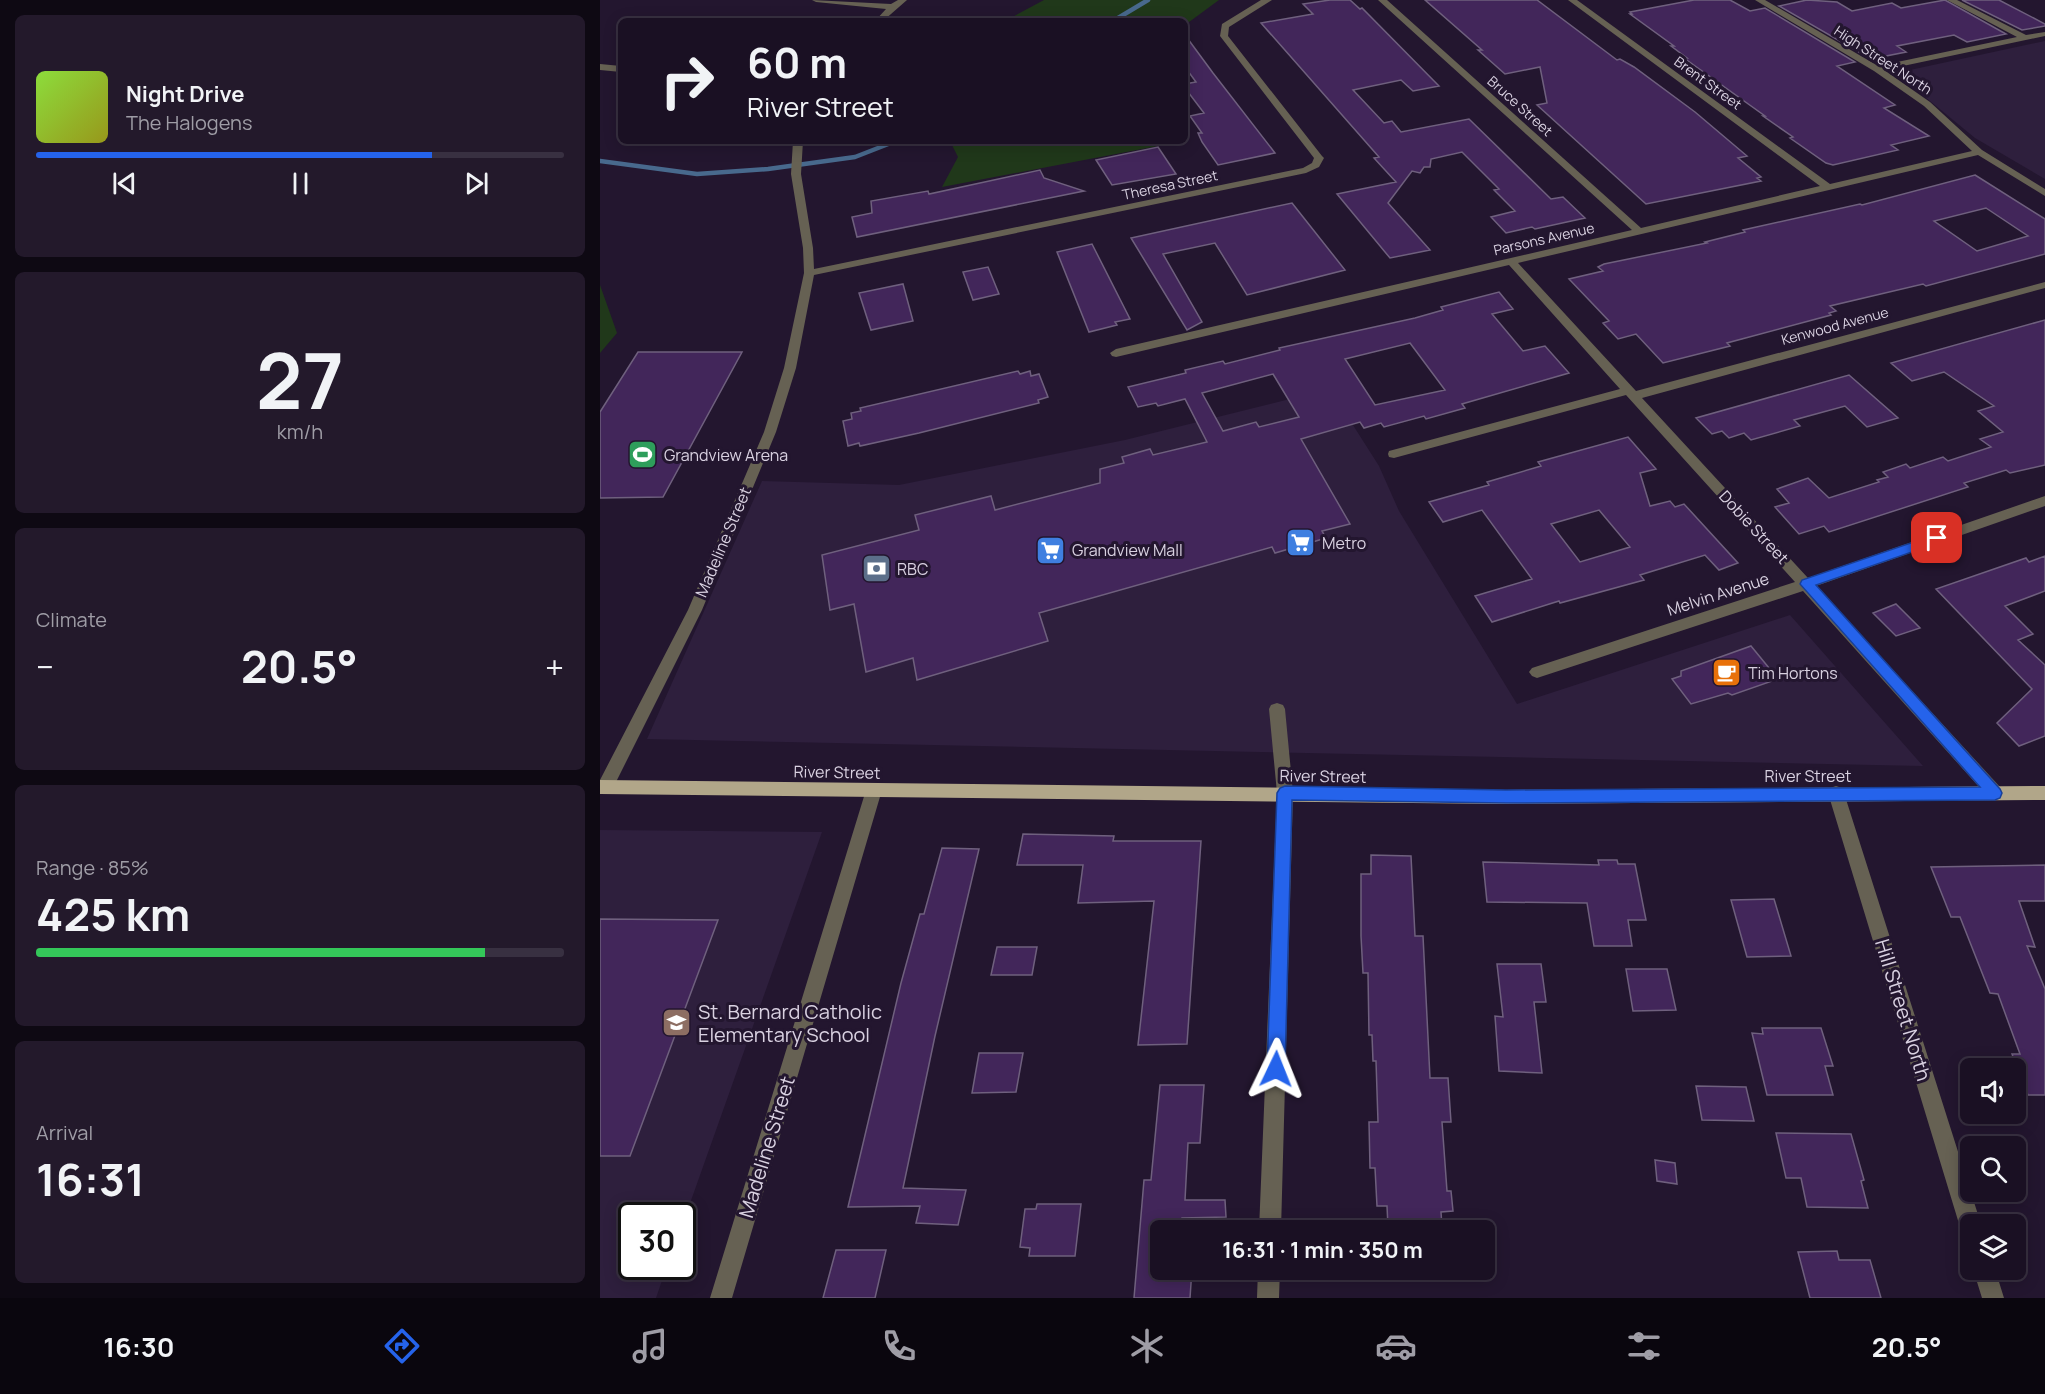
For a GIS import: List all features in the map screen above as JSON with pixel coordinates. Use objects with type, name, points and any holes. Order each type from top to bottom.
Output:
[{"type":"main road","name":"River Street","points":[[603,787],[1506,797],[2045,793]]},
{"type":"street","points":[[816,0],[892,7]]},
{"type":"street","points":[[882,18],[903,0]]},
{"type":"street","name":"Theresa Street","points":[[809,273],[1306,170],[1316,165],[1319,158],[1224,36],[1225,26],[1256,5],[1268,0]]},
{"type":"street","name":"Bruce Street","points":[[1382,0],[1639,231]]},
{"type":"street","name":"Brent Street","points":[[1572,0],[1828,187]]},
{"type":"street","name":"High Street North","points":[[1759,0],[1877,69],[1927,104],[1979,152],[2045,193]]},
{"type":"street","points":[[1951,0],[2025,39]]},
{"type":"street","points":[[1877,69],[2045,34]]},
{"type":"street","points":[[600,67],[618,69]]},
{"type":"street","name":"Madeline Street","points":[[603,787],[694,610],[770,432],[790,368],[809,273],[808,248],[796,174],[797,146]]},
{"type":"street","name":"Parsons Avenue","points":[[1116,353],[1979,152]]},
{"type":"street","name":"Dobie Street","points":[[1512,262],[1995,793]]},
{"type":"street","name":"Kenwood Avenue","points":[[1394,454],[2045,285]]},
{"type":"street","name":"Melvin Avenue","points":[[1537,672],[1806,584],[2045,501]]},
{"type":"street","points":[[1270,1220],[1285,793],[1277,710]]},
{"type":"street","name":"Madeline Street","points":[[721,1298],[874,790]]},
{"type":"street","name":"Hill Street North","points":[[1836,793],[1967,1214]]},
{"type":"street","points":[[1268,1298],[1269,1280]]},
{"type":"street","points":[[1987,1280],[1993,1298]]},
{"type":"shaded area","points":[[2045,41],[2045,179],[1975,138],[1896,73]]},
{"type":"shaded area","points":[[1330,389],[1379,466],[1399,511],[1517,704],[1790,615],[1923,766],[647,739],[762,481],[899,485],[1125,440]]},
{"type":"shaded area","name":"St. Bernard Catholic Elementary School","points":[[600,830],[822,832],[690,1202],[618,1202],[618,1280],[662,1280],[656,1298],[600,1298]]},
{"type":"green space","points":[[1044,0],[1219,0],[1188,23],[1188,18],[1011,18]]},
{"type":"green space","points":[[952,144],[1168,144],[942,187],[958,157]]},
{"type":"green space","points":[[600,285],[617,333],[600,353]]},
{"type":"building","points":[[1350,0],[1360,9],[1362,8],[1439,86],[1413,91],[1401,80],[1353,90],[1384,123],[1392,121],[1401,132],[1469,119],[1551,199],[1563,197],[1585,218],[1506,233],[1491,217],[1515,211],[1494,190],[1499,189],[1462,152],[1431,159],[1430,167],[1424,167],[1420,173],[1412,171],[1388,203],[1430,250],[1390,258],[1337,194],[1396,182],[1374,158],[1379,157],[1261,23],[1313,14],[1303,4]]},
{"type":"building","points":[[1425,0],[1537,0],[1617,60],[1620,59],[1634,67],[1695,112],[1747,156],[1738,158],[1761,177],[1757,178],[1761,181],[1646,204],[1537,105],[1547,103],[1540,67],[1505,74],[1478,50],[1482,50]]},
{"type":"building","points":[[1694,0],[1730,0],[1750,11],[1765,8],[1855,62],[1837,66],[1895,105],[1884,108],[1929,136],[1891,145],[1898,150],[1833,165],[1826,163],[1684,58],[1687,58],[1630,14],[1632,14],[1630,12]]},
{"type":"building","points":[[1807,0],[1837,2],[1852,11],[1892,3],[1901,8],[1945,0],[2006,34],[1967,42],[1954,35],[1897,46],[1906,52],[1871,59],[1779,6]]},
{"type":"building","points":[[1962,0],[1999,0],[2045,26],[2022,30]]},
{"type":"building","points":[[1188,39],[1275,153],[1218,165],[1202,142],[1198,133],[1202,133],[1190,116],[1204,113],[1188,92],[1188,83],[1196,82],[1188,71]]},
{"type":"building","points":[[1158,147],[1176,174],[1112,185],[1096,160]]},
{"type":"building","points":[[1040,170],[1044,178],[1084,191],[857,237],[852,217],[872,213],[871,201],[928,191],[929,194]]},
{"type":"building","points":[[1975,175],[2045,219],[2045,254],[1926,286],[1923,284],[1830,306],[1836,311],[1829,313],[1831,315],[1727,343],[1730,346],[1663,363],[1636,334],[1618,339],[1603,323],[1609,321],[1569,279],[1603,271],[1598,267],[1604,264],[1707,243],[1705,242],[1745,232],[1743,230],[1862,205]],"holes":[[[1986,208],[2028,236],[1977,251],[1934,221]]]},
{"type":"building","points":[[1292,203],[1345,270],[1247,295],[1215,243],[1163,254],[1202,322],[1187,330],[1131,238]]},
{"type":"building","points":[[1092,244],[1130,319],[1089,332],[1057,252]]},
{"type":"building","points":[[988,267],[999,294],[973,300],[963,272]]},
{"type":"building","points":[[903,284],[913,321],[871,330],[859,293]]},
{"type":"building","name":"Grandview Mall","points":[[1499,292],[1513,309],[1492,314],[1523,351],[1545,346],[1569,373],[1462,404],[1465,408],[1426,419],[1424,416],[1384,427],[1381,423],[1364,428],[1360,422],[1301,439],[1350,524],[1322,531],[1326,538],[1275,553],[1272,547],[1039,613],[1048,641],[917,680],[913,658],[866,672],[854,604],[830,610],[822,555],[919,530],[915,515],[991,496],[995,510],[1100,483],[1100,469],[1124,463],[1122,457],[1150,449],[1153,455],[1207,442],[1185,399],[1158,406],[1156,403],[1138,407],[1128,387],[1186,373],[1185,370],[1223,361],[1225,364],[1280,350],[1279,348],[1415,318],[1443,310],[1441,307]],"holes":[[[1410,343],[1445,390],[1375,405],[1345,359]],[[1273,374],[1299,417],[1259,427],[1256,422],[1223,431],[1202,393]]]},
{"type":"building","points":[[2045,320],[2045,465],[2010,473],[2006,470],[1964,483],[1968,487],[1829,532],[1824,526],[1799,534],[1775,507],[1789,503],[1777,489],[1808,478],[1829,498],[1879,482],[1877,480],[1888,477],[1883,472],[1906,464],[1910,468],[1943,457],[1948,461],[1991,447],[1980,439],[2003,432],[1978,411],[1994,406],[1944,372],[1912,381],[1891,363]]},
{"type":"building","name":"Grandview Arena","points":[[638,352],[742,352],[663,497],[600,498],[600,412]]},
{"type":"building","points":[[1018,371],[1020,374],[1030,371],[1031,376],[1039,374],[1048,397],[1038,400],[1039,403],[919,433],[860,446],[859,443],[848,446],[843,421],[852,419],[851,413],[861,411],[860,408]]},
{"type":"building","points":[[1849,375],[1898,418],[1867,427],[1845,406],[1794,420],[1800,426],[1751,440],[1744,433],[1729,438],[1722,431],[1712,434],[1696,418]]},
{"type":"building","points":[[1628,437],[1656,469],[1640,473],[1650,506],[1670,501],[1675,507],[1684,504],[1738,563],[1719,570],[1705,555],[1640,575],[1644,580],[1560,603],[1559,601],[1492,622],[1475,596],[1532,579],[1482,510],[1443,522],[1429,502],[1489,485],[1487,482],[1541,466],[1538,462]],"holes":[[[1599,510],[1630,547],[1580,562],[1551,524]]]},
{"type":"building","points":[[2045,556],[2045,591],[2005,606],[2033,634],[2018,640],[2045,665],[2045,736],[2019,746],[1997,723],[2032,689],[1936,589],[2026,558],[2029,562]]},
{"type":"building","points":[[1896,604],[1920,628],[1896,636],[1873,613]]},
{"type":"building","name":"Tim Hortons","points":[[1751,646],[1778,679],[1732,695],[1728,693],[1691,704],[1672,679],[1681,676],[1681,671]]},
{"type":"building","points":[[1023,834],[1114,836],[1113,841],[1201,841],[1187,1044],[1138,1045],[1154,901],[1078,903],[1083,865],[1017,865]]},
{"type":"building","points":[[942,848],[979,849],[935,1036],[903,1188],[966,1190],[958,1225],[916,1223],[920,1206],[848,1207],[901,983],[920,914],[924,914]]},
{"type":"building","points":[[1371,855],[1411,856],[1415,936],[1423,936],[1430,1078],[1448,1078],[1451,1122],[1442,1122],[1447,1191],[1451,1191],[1453,1211],[1441,1212],[1442,1220],[1388,1220],[1387,1206],[1377,1206],[1375,1168],[1370,1168],[1369,1122],[1378,1122],[1376,1061],[1373,1061],[1372,1035],[1369,1035],[1368,973],[1363,973],[1361,936],[1361,874],[1371,874]]},
{"type":"building","points":[[1598,860],[1617,860],[1618,864],[1635,864],[1646,920],[1628,920],[1632,946],[1594,946],[1587,903],[1487,902],[1483,862],[1599,865]]},
{"type":"building","points":[[2045,865],[2045,901],[2019,901],[2035,947],[2027,946],[2045,989],[2045,1095],[2028,1095],[2026,1058],[2014,1058],[2012,1054],[2020,1054],[1998,994],[1990,993],[1960,917],[1951,917],[1931,867]]},
{"type":"building","points":[[1774,899],[1791,956],[1747,957],[1731,900]]},
{"type":"building","points":[[600,919],[718,920],[630,1156],[600,1156]]},
{"type":"building","points":[[997,947],[1037,947],[1032,975],[991,975]]},
{"type":"building","points":[[1497,964],[1541,964],[1546,1002],[1534,1002],[1542,1073],[1499,1071],[1495,1016],[1503,1017]]},
{"type":"building","points":[[1626,969],[1667,969],[1676,1010],[1633,1011]]},
{"type":"building","points":[[1762,1028],[1821,1028],[1833,1066],[1825,1066],[1833,1095],[1767,1095],[1752,1033],[1763,1034]]},
{"type":"building","points":[[979,1053],[1023,1053],[1016,1092],[972,1093]]},
{"type":"building","points":[[1160,1085],[1204,1085],[1200,1143],[1188,1143],[1185,1200],[1225,1200],[1226,1217],[1150,1220],[1150,1280],[1191,1280],[1190,1298],[1134,1298],[1144,1180],[1151,1180]]},
{"type":"building","points":[[1696,1086],[1746,1087],[1754,1121],[1702,1120]]},
{"type":"building","points":[[1776,1133],[1851,1134],[1864,1180],[1861,1181],[1868,1208],[1807,1207],[1801,1178],[1786,1178]]},
{"type":"building","points":[[1655,1160],[1675,1163],[1677,1184],[1657,1181]]},
{"type":"building","points":[[1037,1204],[1081,1204],[1075,1256],[1029,1256],[1030,1248],[1020,1247],[1025,1209],[1036,1209]]},
{"type":"building","points":[[836,1250],[886,1250],[875,1298],[823,1298]]},
{"type":"building","points":[[1837,1251],[1839,1260],[1870,1260],[1881,1298],[1810,1298],[1798,1252]]},
{"type":"waterway","points":[[1118,18],[1148,0]]},
{"type":"waterway","points":[[600,161],[697,174],[768,169],[855,157],[888,144]]},
{"type":"place","name":"Grandview Arena","points":[[643,455]]},
{"type":"place","name":"Metro","points":[[1301,543]]},
{"type":"place","name":"Grandview Mall","points":[[1051,550]]},
{"type":"place","name":"RBC","points":[[876,569]]},
{"type":"place","name":"Tim Hortons","points":[[1727,673]]},
{"type":"place","name":"St. Bernard Catholic Elementary School","points":[[677,1023]]},
{"type":"route","points":[[1276,1069],[1285,793],[1506,797],[1995,793],[1806,584],[1937,538]]}]
